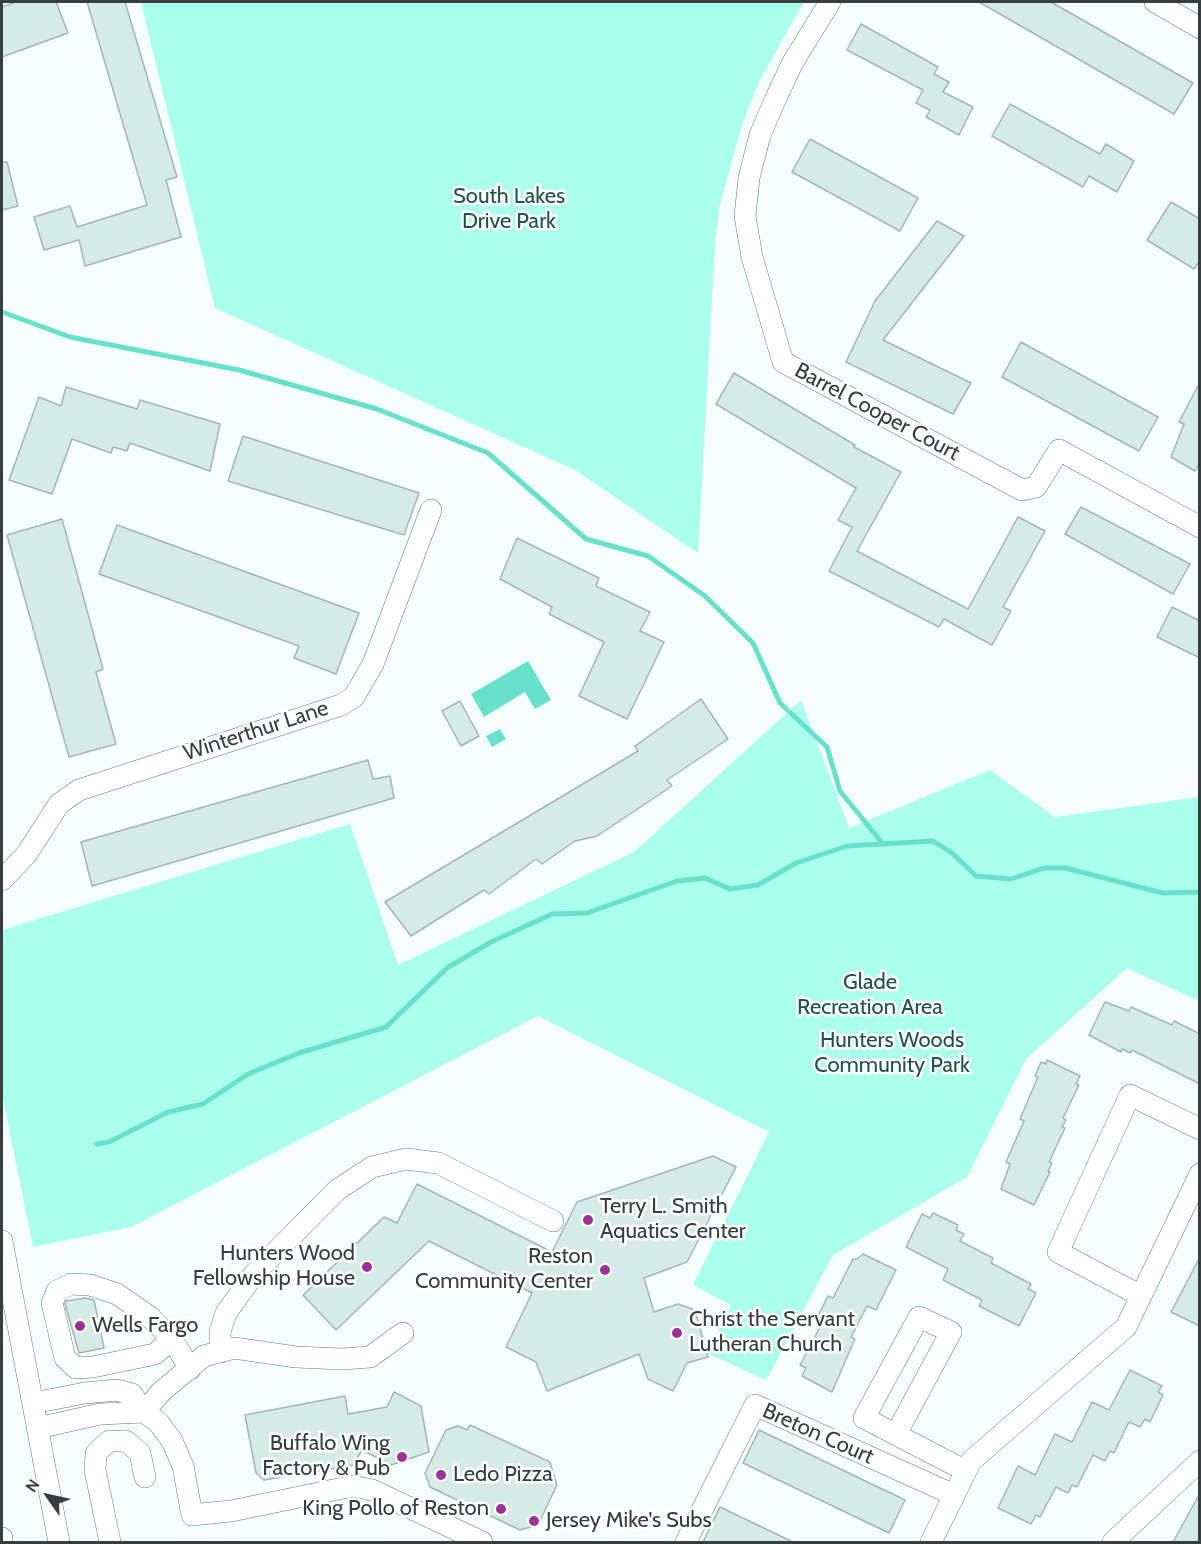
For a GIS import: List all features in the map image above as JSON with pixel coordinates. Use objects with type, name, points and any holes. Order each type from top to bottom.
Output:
[{"type":"street","name":"Barrel Cooper Court","points":[[830,2],[793,62],[775,100],[753,160],[745,216],[760,290],[783,362],[1022,490],[1036,487],[1059,450],[1200,527]]},
{"type":"street","points":[[1155,2],[1200,28]]},
{"type":"street","name":"Winterthur Lane","points":[[2,880],[26,855],[60,804],[79,790],[340,705],[354,697],[373,664],[431,510]]},
{"type":"street","points":[[1141,1296],[1058,1252],[1130,1095],[1200,1129]]},
{"type":"street","points":[[221,1352],[220,1332],[226,1313],[255,1273],[337,1190],[372,1167],[406,1159],[438,1163],[553,1221]]},
{"type":"street","points":[[932,1542],[971,1461],[1126,1327],[1200,1174]]},
{"type":"street","points":[[2,1241],[11,1339],[33,1403],[59,1542]]},
{"type":"street","points":[[172,1339],[155,1354],[93,1367],[76,1368],[65,1358],[52,1303],[57,1292],[71,1284],[90,1284],[117,1294],[150,1317],[172,1339],[190,1369]]},
{"type":"street","name":"Breton Court","points":[[896,1434],[951,1332],[919,1317],[864,1418],[966,1471]]},
{"type":"street","points":[[38,1428],[100,1414],[144,1412],[162,1391],[204,1356],[234,1348],[296,1357],[370,1357],[403,1332]]},
{"type":"street","points":[[33,1403],[85,1393],[116,1390],[132,1394],[144,1412],[159,1423],[172,1441],[183,1466],[192,1515],[231,1511],[353,1486],[372,1490],[482,1542]]},
{"type":"street","name":"Breton Court","points":[[686,1542],[754,1405],[954,1495]]},
{"type":"street","points":[[110,1542],[95,1470],[96,1453],[109,1442],[126,1442],[140,1453],[145,1476]]},
{"type":"street","points":[[1113,1542],[1200,1461]]},
{"type":"street","points":[[2,1538],[3,1542]]},
{"type":"green space","name":"South Lakes Drive Park","points":[[141,2],[804,2],[759,81],[742,125],[720,204],[715,243],[698,553],[575,470],[215,308]]},
{"type":"green space","name":"Glade Recreation Area","points":[[801,700],[849,828],[990,770],[1055,817],[1199,797],[1199,1001],[1127,968],[1026,1059],[967,1177],[833,1255],[766,1380],[707,1353],[731,1305],[693,1285],[769,1132],[538,1016],[131,1227],[33,1247],[2,1094],[2,930],[350,824],[398,965],[634,852]]},
{"type":"shaded area","points":[[528,661],[551,700],[535,709],[525,692],[484,717],[471,694]]},
{"type":"shaded area","points":[[500,729],[506,739],[492,747],[486,736]]},
{"type":"building","points":[[16,2],[56,2],[68,33],[2,57],[2,7]]},
{"type":"building","points":[[87,2],[125,2],[177,177],[166,180],[181,237],[85,266],[79,240],[44,250],[34,217],[70,206],[77,227],[147,205]]},
{"type":"building","points":[[979,2],[1051,2],[1193,83],[1174,114]]},
{"type":"building","points":[[861,24],[938,67],[934,74],[949,82],[943,92],[973,107],[959,135],[926,117],[930,110],[916,103],[923,90],[847,50]]},
{"type":"building","points":[[1010,104],[1100,154],[1106,144],[1134,161],[1117,192],[1089,176],[1083,187],[992,136]]},
{"type":"building","points":[[810,139],[918,198],[900,231],[792,172]]},
{"type":"building","points":[[2,162],[7,162],[18,206],[2,210]]},
{"type":"building","points":[[1171,202],[1200,219],[1200,260],[1194,269],[1147,240]]},
{"type":"building","points":[[937,221],[964,236],[883,340],[971,383],[953,414],[846,362],[875,301]]},
{"type":"building","points":[[1021,342],[1158,417],[1139,451],[1002,377]]},
{"type":"building","points":[[734,373],[855,445],[854,447],[901,472],[857,551],[968,609],[1018,517],[1045,531],[1003,607],[1011,611],[992,645],[944,619],[939,627],[829,571],[852,527],[838,520],[856,488],[716,404]]},
{"type":"building","points":[[1200,382],[1200,462],[1195,471],[1171,457],[1184,424],[1179,422]]},
{"type":"building","points":[[66,387],[137,409],[140,400],[220,424],[210,471],[130,443],[127,451],[113,447],[111,453],[72,439],[52,494],[9,480],[39,397],[61,406]]},
{"type":"building","points":[[243,436],[419,493],[404,535],[228,481]]},
{"type":"building","points":[[1081,507],[1190,564],[1173,594],[1065,534]]},
{"type":"building","points":[[62,519],[103,669],[96,672],[116,744],[69,757],[7,535]]},
{"type":"building","points":[[117,525],[359,613],[336,674],[294,658],[299,646],[99,574]]},
{"type":"building","points":[[517,538],[599,578],[596,586],[650,612],[640,631],[664,642],[627,719],[579,696],[604,642],[549,614],[552,607],[500,579]]},
{"type":"building","points":[[1172,607],[1200,621],[1200,658],[1157,637]]},
{"type":"building","points":[[701,699],[728,739],[667,780],[672,786],[597,836],[575,841],[542,864],[536,859],[489,894],[484,890],[411,936],[385,902],[638,751],[635,746]]},
{"type":"building","points":[[460,701],[479,736],[461,746],[442,711]]},
{"type":"building","points":[[368,760],[373,779],[390,776],[394,798],[92,886],[81,842]]},
{"type":"building","points":[[1105,1002],[1129,1011],[1131,1007],[1172,1025],[1174,1021],[1200,1034],[1200,1084],[1132,1050],[1130,1053],[1122,1049],[1121,1052],[1089,1035]]},
{"type":"building","points":[[1047,1060],[1080,1076],[1076,1084],[1079,1085],[1063,1118],[1066,1120],[1062,1127],[1065,1128],[1049,1162],[1052,1163],[1048,1171],[1050,1172],[1034,1205],[1001,1189],[1010,1164],[1006,1162],[1024,1121],[1020,1119],[1038,1077],[1035,1076],[1041,1062],[1046,1064]]},
{"type":"building","name":"Reston Community Center","points":[[713,1156],[736,1167],[687,1262],[644,1278],[654,1312],[678,1304],[695,1310],[708,1357],[687,1363],[673,1391],[648,1379],[639,1354],[547,1391],[536,1362],[506,1347],[532,1293],[429,1241],[336,1330],[303,1295],[384,1217],[397,1223],[417,1184],[552,1252],[577,1202]]},
{"type":"building","points":[[933,1213],[958,1225],[956,1230],[964,1234],[960,1241],[993,1258],[991,1263],[1031,1284],[1028,1289],[1036,1293],[1019,1326],[979,1306],[982,1300],[943,1280],[948,1269],[906,1247],[922,1214],[930,1218]]},
{"type":"building","points":[[863,1254],[896,1270],[876,1310],[867,1306],[851,1337],[855,1339],[832,1392],[802,1376],[806,1368],[800,1365],[821,1325],[815,1322],[828,1296],[833,1298],[853,1259]]},
{"type":"building","points":[[1200,1257],[1200,1326],[1171,1312]]},
{"type":"building","name":"Wells Fargo","points":[[85,1298],[94,1300],[104,1348],[79,1353],[65,1304],[66,1301]]},
{"type":"building","points":[[1130,1370],[1162,1386],[1158,1392],[1163,1395],[1150,1422],[1145,1419],[1140,1427],[1129,1422],[1114,1453],[1110,1451],[1105,1461],[1093,1455],[1077,1487],[1072,1485],[1068,1493],[1056,1487],[1040,1517],[1036,1515],[1031,1524],[998,1508],[1018,1466],[1035,1475],[1055,1434],[1072,1442],[1092,1402],[1109,1410]]},
{"type":"building","points":[[394,1392],[421,1406],[429,1452],[391,1465],[362,1450],[353,1465],[264,1480],[256,1473],[245,1415],[345,1396],[348,1414],[387,1407]]},
{"type":"building","points":[[470,1425],[550,1462],[557,1485],[538,1525],[520,1530],[430,1487],[425,1473],[446,1430],[458,1426],[467,1430]]},
{"type":"building","points":[[759,1430],[905,1500],[889,1533],[743,1463]]},
{"type":"building","points":[[1200,1493],[1200,1542],[1173,1542]]},
{"type":"building","points":[[720,1507],[793,1542],[703,1542]]},
{"type":"waterway","points":[[2,312],[70,337],[239,370],[377,409],[488,453],[586,539],[648,556],[705,596],[753,643],[780,703],[827,747],[840,791],[883,844]]},
{"type":"waterway","points":[[97,1144],[109,1142],[168,1112],[203,1104],[248,1074],[299,1053],[386,1027],[447,968],[491,942],[552,914],[587,913],[677,881],[705,878],[730,889],[758,885],[796,863],[847,846],[933,841],[952,853],[976,876],[1011,879],[1044,868],[1065,868],[1163,893],[1200,892]]},
{"type":"place","name":"Terry L. Smith Aquatics Center","points":[[588,1220]]},
{"type":"place","name":"Hunters Wood Fellowship House","points":[[367,1267]]},
{"type":"place","name":"Reston Community Center","points":[[605,1270]]},
{"type":"place","name":"Wells Fargo","points":[[80,1326]]},
{"type":"place","name":"Christ the Servant Lutheran Church","points":[[677,1333]]},
{"type":"place","name":"Buffalo Wing Factory & Pub","points":[[402,1457]]},
{"type":"place","name":"Ledo Pizza","points":[[441,1475]]},
{"type":"place","name":"King Pollo of Reston","points":[[501,1509]]},
{"type":"place","name":"Jersey Mike's Subs","points":[[534,1521]]},
{"type":"park label","name":"Hunters Woods Community Park","points":[[892,1054]]}]
